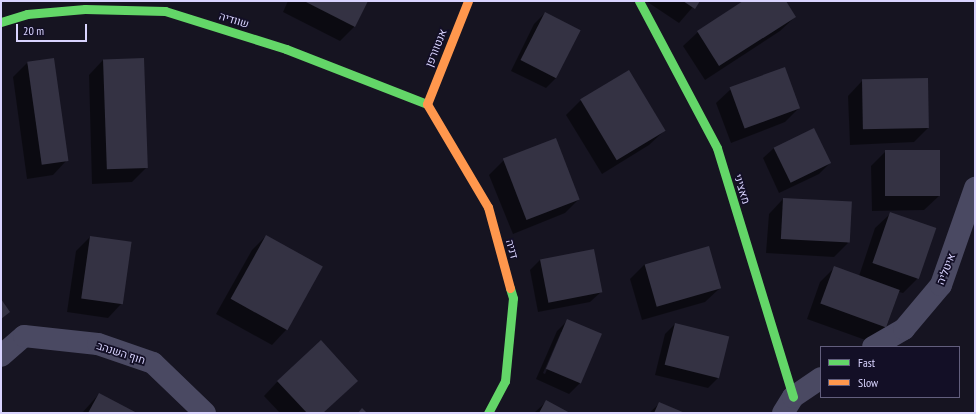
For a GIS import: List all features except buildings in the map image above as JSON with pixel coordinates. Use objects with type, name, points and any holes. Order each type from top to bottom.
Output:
[{"type":"street","name":"אנטוורפן","points":[[426,104],[468,1]]},
{"type":"street","name":"מאציני","points":[[639,1],[717,148],[788,405]]},
{"type":"street","name":"שוודיה","points":[[1,22],[27,14],[85,9],[165,11],[286,49],[426,104]]},
{"type":"street","name":"דניה","points":[[426,104],[488,207],[513,298],[505,381],[488,413]]},
{"type":"street","name":"איטליה","points":[[875,346],[904,329],[941,285],[975,188]]},
{"type":"street","name":"חוף השנהב","points":[[1,356],[24,336],[98,344],[153,364],[205,413]]},
{"type":"street","points":[[788,405],[820,379]]},
{"type":"traffic: fast","points":[[639,1],[717,148],[793,397]]},
{"type":"traffic: fast","points":[[1,22],[27,14],[85,9],[165,11],[286,49],[427,104]]},
{"type":"traffic: fast","points":[[488,413],[505,381],[513,298],[510,288]]},
{"type":"traffic: slow","points":[[427,104],[468,1]]},
{"type":"traffic: slow","points":[[427,104],[488,207],[510,288]]}]
